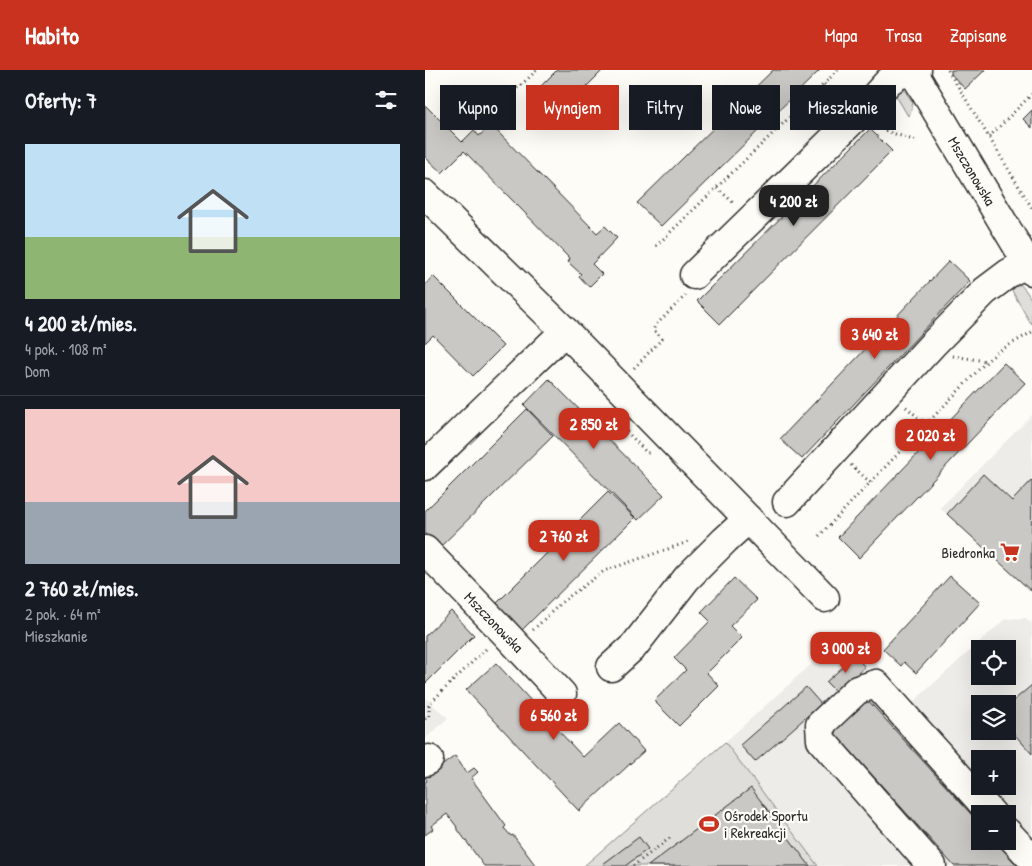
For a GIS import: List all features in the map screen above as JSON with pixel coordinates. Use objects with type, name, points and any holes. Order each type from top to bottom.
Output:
[{"type":"street","points":[[885,85],[899,74],[914,71]]},
{"type":"street","name":"Mszczonowska","points":[[914,71],[1030,267]]},
{"type":"street","points":[[694,275],[853,130]]},
{"type":"street","points":[[425,194],[565,331],[825,598]]},
{"type":"street","points":[[787,502],[985,291],[1009,273],[1030,267]]},
{"type":"street","points":[[425,466],[565,331]]},
{"type":"street","points":[[611,667],[634,646],[687,578],[748,519]]},
{"type":"street","name":"Mszczonowska","points":[[425,550],[517,633],[562,694]]},
{"type":"street","points":[[932,866],[821,740],[820,725],[857,690],[876,684],[983,805]]},
{"type":"street","points":[[1016,842],[1032,859]]},
{"type":"path","points":[[516,89],[537,70]]},
{"type":"path","points":[[656,246],[838,70]]},
{"type":"path","points":[[948,70],[1032,208]]},
{"type":"path","points":[[989,138],[1032,94]]},
{"type":"path","points":[[885,130],[916,141]]},
{"type":"path","points":[[819,536],[987,361],[999,351],[1032,332]]},
{"type":"path","points":[[610,414],[647,453],[656,452]]},
{"type":"path","points":[[425,719],[429,716],[429,704],[517,633],[604,571],[690,542]]},
{"type":"path","points":[[633,866],[670,838]]},
{"type":"shaded area","points":[[903,88],[913,103],[909,116],[896,96],[896,93]]},
{"type":"shaded area","points":[[1016,281],[1032,301],[1031,324],[1007,282]]},
{"type":"shaded area","name":"Biedronka","points":[[1032,415],[1032,592],[940,508]]},
{"type":"shaded area","points":[[1026,618],[1030,623],[1032,621],[1032,866],[818,866],[725,742],[848,631],[911,704],[971,650],[971,685],[1016,685],[1016,640],[982,640],[1005,619]]},
{"type":"shaded area","points":[[425,698],[448,718],[425,739]]},
{"type":"shaded area","name":"Ośrodek Sportu i Rekreakcji","points":[[725,742],[818,866],[584,866]]},
{"type":"building","points":[[557,70],[603,70],[588,85],[542,85]]},
{"type":"building","points":[[773,70],[820,70],[805,85],[790,85],[790,99],[780,109],[780,85],[758,85]]},
{"type":"building","points":[[951,70],[985,70],[965,89],[951,74]]},
{"type":"building","points":[[425,105],[440,120],[440,130],[450,130],[462,142],[474,130],[479,136],[486,130],[496,130],[597,233],[605,226],[617,238],[592,264],[602,274],[589,287],[579,276],[581,274],[568,262],[570,259],[464,151],[442,173],[425,157]]},
{"type":"building","points":[[1032,110],[1032,128],[1023,119]]},
{"type":"building","points":[[712,130],[759,130],[661,226],[637,203]]},
{"type":"building","points":[[869,130],[892,151],[720,324],[697,301]]},
{"type":"building","points":[[949,261],[970,281],[802,459],[780,439]]},
{"type":"building","points":[[433,276],[503,346],[473,376],[433,335],[425,343],[425,285]]},
{"type":"building","points":[[1004,363],[1025,383],[859,558],[838,537]]},
{"type":"building","points":[[549,379],[664,495],[638,520],[524,405]]},
{"type":"building","points":[[527,409],[553,436],[437,550],[425,538],[425,511]]},
{"type":"building","name":"Biedronka","points":[[983,474],[1012,501],[1032,480],[1031,591],[947,514]]},
{"type":"building","points":[[608,492],[635,518],[520,632],[494,606]]},
{"type":"building","points":[[950,576],[980,603],[916,673],[904,662],[901,666],[883,649]]},
{"type":"building","points":[[734,578],[757,600],[730,626],[742,638],[707,673],[719,686],[679,726],[654,701],[686,670],[674,658],[710,621],[701,612]]},
{"type":"building","points":[[451,611],[474,635],[425,684],[425,636]]},
{"type":"building","points":[[855,656],[865,667],[836,692],[826,682]]},
{"type":"building","points":[[496,663],[583,757],[619,723],[644,751],[579,811],[466,690]]},
{"type":"building","points":[[1032,685],[1032,754],[1016,736],[1016,698]]},
{"type":"building","points":[[806,687],[821,704],[755,762],[740,745]]},
{"type":"building","points":[[865,697],[971,814],[971,850],[1003,850],[1018,866],[954,866],[830,728]]},
{"type":"building","points":[[455,756],[467,773],[474,768],[478,772],[471,778],[506,826],[504,828],[511,836],[513,835],[536,866],[484,866],[447,814],[431,826],[433,829],[425,835],[425,782],[427,781],[425,778]]},
{"type":"building","points":[[751,788],[810,866],[648,866]]},
{"type":"building","points":[[639,837],[648,849],[625,866],[605,866],[603,864]]},
{"type":"place","name":"Biedronka","points":[[1010,552]]},
{"type":"place","name":"Ośrodek Sportu i Rekreakcji","points":[[709,824]]}]
